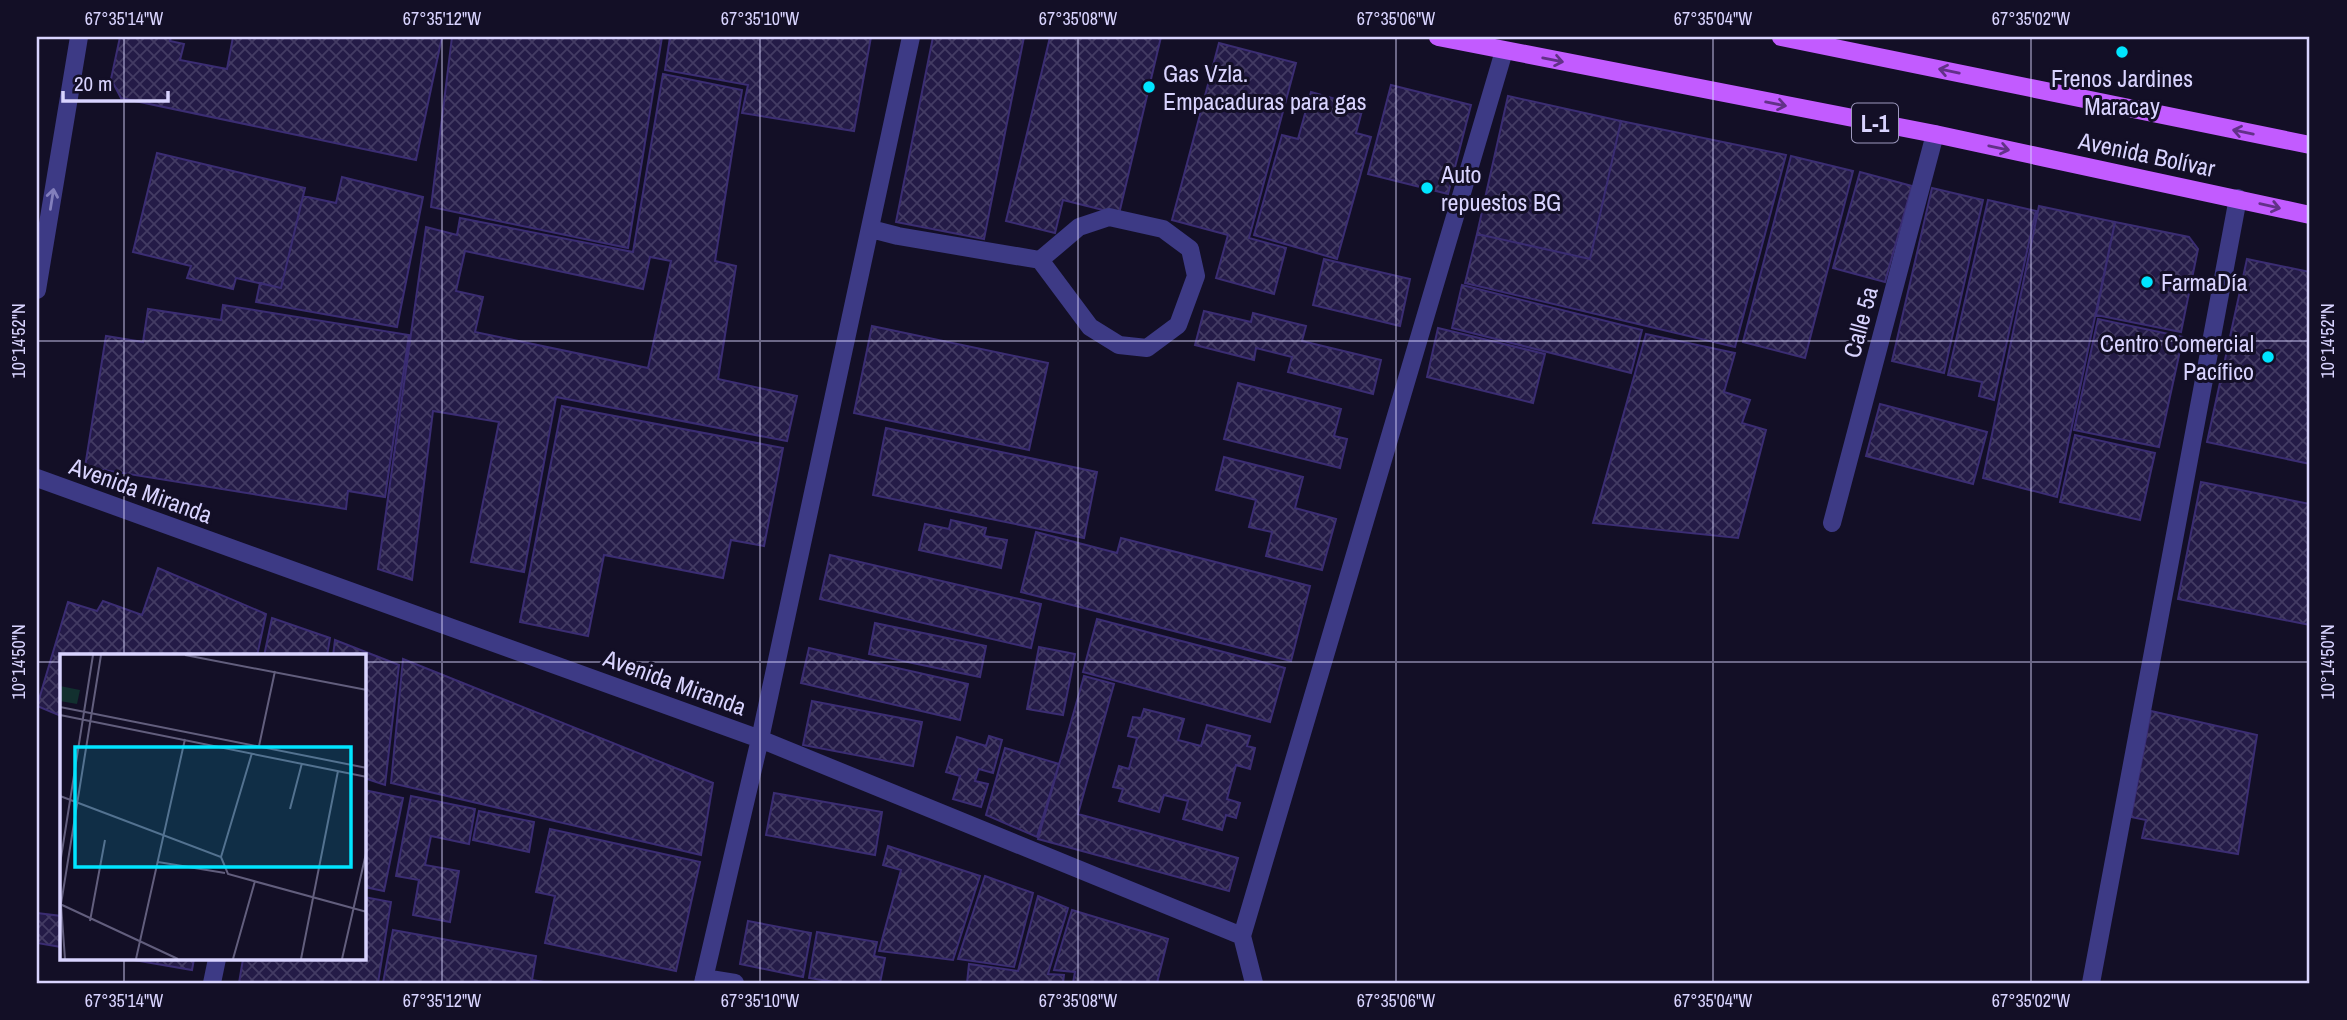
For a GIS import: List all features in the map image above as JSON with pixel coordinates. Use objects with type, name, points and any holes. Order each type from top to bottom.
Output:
[{"type":"main road","name":"Avenida Bolívar","points":[[1438,37],[1935,134],[2310,215]]},
{"type":"main road","name":"Avenida Bolívar","points":[[1781,37],[2310,145]]},
{"type":"street","points":[[37,290],[79,37]]},
{"type":"street","points":[[735,983],[703,981],[760,739],[911,37]]},
{"type":"street","points":[[1254,983],[1242,936],[1504,51]]},
{"type":"street","name":"Calle 5a","points":[[1832,523],[1935,134]]},
{"type":"street","points":[[2091,983],[2238,198]]},
{"type":"street","points":[[871,229],[1040,260],[1090,327],[1119,345],[1147,348],[1178,325],[1196,276],[1189,249],[1163,229],[1109,217],[1079,227],[1040,260]]},
{"type":"street","name":"Avenida Miranda","points":[[37,478],[760,739],[1242,936]]},
{"type":"street","points":[[212,983],[217,960]]},
{"type":"building","points":[[120,37],[442,37],[416,160],[121,98],[111,79]]},
{"type":"building","points":[[171,37],[233,37],[227,69],[180,60],[184,44],[170,41]]},
{"type":"building","points":[[452,37],[662,37],[628,248],[431,207]]},
{"type":"building","points":[[670,37],[871,37],[854,131],[742,113],[748,85],[665,70]]},
{"type":"building","points":[[933,37],[1024,37],[984,239],[896,222]]},
{"type":"building","points":[[1050,37],[1161,37],[1119,214],[1063,200],[1055,233],[1006,221]]},
{"type":"building","points":[[1219,43],[1296,63],[1249,238],[1286,248],[1274,294],[1216,278],[1228,235],[1172,220]]},
{"type":"building","points":[[663,74],[742,90],[715,261],[736,266],[718,379],[797,396],[787,441],[556,397],[524,572],[471,562],[499,422],[433,411],[412,580],[378,569],[426,227],[457,235],[460,218],[633,252]],"holes":[[[465,251],[643,289],[650,257],[671,261],[648,368],[475,332],[483,297],[456,291]]]},
{"type":"building","points":[[1391,85],[1471,105],[1448,194],[1368,174]]},
{"type":"building","points":[[1311,92],[1363,107],[1356,133],[1371,137],[1337,259],[1254,235],[1282,135],[1298,139]]},
{"type":"building","points":[[1508,96],[1621,121],[1590,259],[1477,234]]},
{"type":"building","points":[[1621,121],[1786,155],[1735,347],[1465,283],[1477,234],[1590,259]]},
{"type":"building","points":[[157,153],[305,188],[281,288],[236,278],[233,289],[187,278],[191,266],[133,252]]},
{"type":"building","points":[[1791,156],[1853,171],[1805,358],[1743,342]]},
{"type":"building","points":[[1860,172],[1912,186],[1885,282],[1833,268]]},
{"type":"building","points":[[342,177],[423,197],[397,327],[256,302],[260,283],[281,288],[303,196],[336,203]]},
{"type":"building","points":[[1932,188],[1983,200],[1944,373],[1892,361]]},
{"type":"building","points":[[1988,200],[2036,211],[1994,400],[1979,396],[1982,382],[1948,375]]},
{"type":"building","points":[[2039,206],[2115,222],[2057,497],[1983,478]]},
{"type":"building","name":"FarmaDía","points":[[2115,222],[2189,237],[2198,249],[2181,332],[2096,315]]},
{"type":"building","points":[[1324,259],[1410,279],[1400,326],[1313,305]]},
{"type":"building","name":"Centro Comercial Pacífico","points":[[2247,259],[2310,272],[2310,464],[2207,442]]},
{"type":"building","points":[[1462,285],[1642,330],[1631,373],[1452,328]]},
{"type":"building","points":[[223,305],[409,335],[385,497],[348,491],[346,509],[85,467],[106,336],[143,342],[148,309],[221,320]]},
{"type":"building","points":[[1204,311],[1251,322],[1253,313],[1306,326],[1302,341],[1381,360],[1373,394],[1288,372],[1292,357],[1256,348],[1254,360],[1195,345]]},
{"type":"building","points":[[2098,319],[2183,337],[2159,447],[2074,430]]},
{"type":"building","points":[[872,326],[1048,363],[1029,450],[854,413]]},
{"type":"building","points":[[1438,328],[1545,354],[1533,403],[1427,377]]},
{"type":"building","points":[[1646,334],[1735,353],[1724,392],[1750,400],[1742,423],[1766,430],[1738,538],[1593,523]]},
{"type":"building","points":[[1238,383],[1341,409],[1334,436],[1347,439],[1340,468],[1224,439]]},
{"type":"building","points":[[1880,404],[1987,432],[1973,484],[1866,456]]},
{"type":"building","points":[[562,406],[783,448],[764,546],[731,540],[723,578],[604,555],[588,636],[520,622]]},
{"type":"building","points":[[886,428],[1097,472],[1084,538],[873,495]]},
{"type":"building","points":[[2075,435],[2155,453],[2140,520],[2060,502]]},
{"type":"building","points":[[1224,457],[1303,477],[1295,508],[1336,519],[1322,570],[1266,556],[1272,532],[1249,527],[1256,500],[1216,490]]},
{"type":"building","points":[[2201,482],[2310,504],[2310,625],[2178,599]]},
{"type":"building","points":[[951,520],[986,528],[984,536],[1007,540],[1001,568],[919,550],[925,524],[949,529]]},
{"type":"building","points":[[1036,532],[1117,553],[1121,538],[1310,586],[1291,661],[1021,592]]},
{"type":"building","points":[[830,555],[1041,604],[1031,648],[820,599]]},
{"type":"building","points":[[158,568],[266,614],[257,654],[60,654],[60,716],[37,706],[68,602],[97,611],[103,601],[142,615]]},
{"type":"building","points":[[272,618],[330,638],[327,654],[264,654]]},
{"type":"building","points":[[1097,619],[1285,668],[1270,722],[1083,672]]},
{"type":"building","points":[[875,623],[986,646],[980,677],[869,654]]},
{"type":"building","points":[[335,640],[399,665],[385,785],[366,779],[366,654],[333,654]]},
{"type":"building","points":[[1039,647],[1075,654],[1063,715],[1027,709]]},
{"type":"building","points":[[809,648],[968,684],[960,720],[801,683]]},
{"type":"building","points":[[403,659],[713,783],[701,855],[391,783]]},
{"type":"building","points":[[1084,676],[1114,684],[1078,814],[1238,858],[1229,891],[1038,839]]},
{"type":"building","points":[[812,701],[922,722],[913,766],[803,745]]},
{"type":"building","points":[[1144,709],[1184,719],[1178,740],[1201,746],[1207,725],[1250,736],[1247,746],[1255,748],[1250,769],[1236,765],[1227,799],[1240,803],[1236,818],[1226,815],[1222,830],[1183,819],[1188,801],[1164,795],[1159,812],[1119,801],[1123,789],[1113,787],[1119,766],[1129,769],[1137,738],[1128,736],[1133,717],[1141,718]]},
{"type":"building","points":[[2151,711],[2257,735],[2238,854],[2142,838],[2146,820],[2131,817]]},
{"type":"building","points":[[989,736],[1002,740],[993,773],[979,769],[975,781],[988,784],[981,807],[953,799],[960,776],[946,772],[957,737],[986,746]]},
{"type":"building","points":[[1005,748],[1059,764],[1037,837],[986,815]]},
{"type":"building","points":[[366,790],[403,798],[384,891],[366,887]]},
{"type":"building","points":[[774,793],[882,812],[875,855],[766,835]]},
{"type":"building","points":[[411,796],[475,809],[469,844],[431,836],[425,865],[459,871],[450,922],[413,915],[419,880],[396,876]]},
{"type":"building","points":[[479,811],[534,822],[529,852],[473,840]]},
{"type":"building","points":[[550,829],[700,862],[676,971],[545,943],[555,896],[536,892]]},
{"type":"building","points":[[888,846],[980,876],[953,960],[879,951],[901,870],[883,865]]},
{"type":"building","points":[[985,876],[1033,893],[1014,967],[958,959]]},
{"type":"building","points":[[1038,896],[1068,908],[1048,974],[1064,975],[1063,983],[967,983],[969,964],[1018,971]]},
{"type":"building","points":[[366,897],[391,902],[378,983],[239,983],[243,960],[366,960]]},
{"type":"building","points":[[1072,910],[1168,939],[1157,983],[1073,983],[1075,972],[1054,970]]},
{"type":"building","points":[[37,913],[60,916],[60,947],[37,943]]},
{"type":"building","points":[[748,921],[811,933],[803,977],[740,964]]},
{"type":"building","points":[[393,930],[536,956],[532,980],[550,983],[383,983]]},
{"type":"building","points":[[817,932],[877,942],[874,956],[885,958],[880,983],[841,983],[809,978]]},
{"type":"building","points":[[134,960],[194,960],[192,970]]},
{"type":"place","name":"Frenos Jardines Maracay","points":[[2122,52]]},
{"type":"place","name":"Gas Vzla. Empacaduras para gas","points":[[1149,87]]},
{"type":"place","name":"Auto repuestos BG","points":[[1427,188]]},
{"type":"place","name":"FarmaDía","points":[[2147,282]]},
{"type":"place","name":"Centro Comercial Pacífico","points":[[2268,357]]}]
